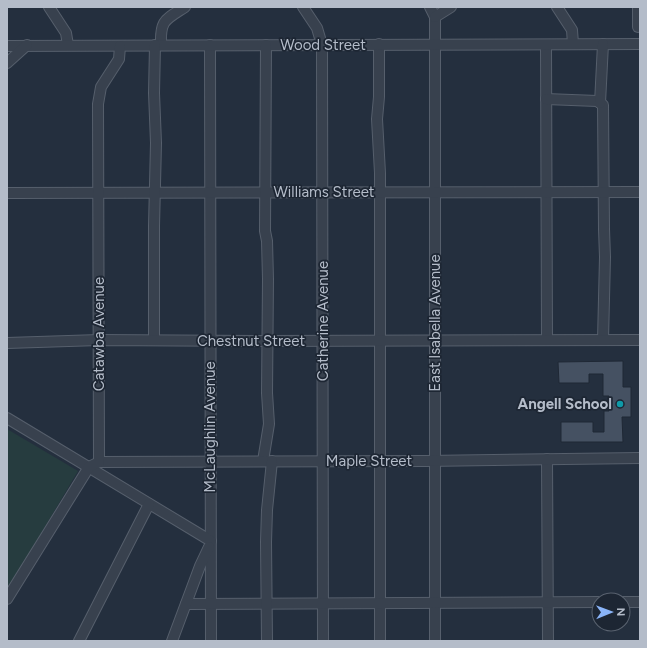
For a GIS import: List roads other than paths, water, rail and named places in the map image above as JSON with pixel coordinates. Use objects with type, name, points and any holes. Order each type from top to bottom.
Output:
[{"type":"street","points":[[49,7],[66,33],[68,45]]},
{"type":"street","name":"Catherine Avenue","points":[[303,7],[317,28],[322,45],[324,461],[323,641]]},
{"type":"street","name":"East Isabella Avenue","points":[[430,7],[435,17],[435,641]]},
{"type":"street","points":[[435,17],[451,7]]},
{"type":"street","points":[[557,7],[572,30],[573,44]]},
{"type":"street","points":[[638,7],[638,27]]},
{"type":"street","points":[[154,340],[156,143],[154,109],[158,45],[163,24],[180,8]]},
{"type":"street","points":[[379,44],[379,96],[377,119],[379,192],[380,641]]},
{"type":"street","points":[[603,44],[600,103],[602,105],[605,263],[603,340]]},
{"type":"street","name":"Wood Street","points":[[7,46],[640,44]]},
{"type":"street","points":[[7,63],[27,45]]},
{"type":"street","name":"McLaughlin Avenue","points":[[210,45],[211,641]]},
{"type":"street","points":[[266,45],[265,231],[267,241],[268,279],[266,341],[267,405],[269,424],[266,641]]},
{"type":"street","points":[[546,45],[547,340]]},
{"type":"street","name":"Catawba Avenue","points":[[99,462],[98,104],[101,87],[119,59],[120,46]]},
{"type":"street","points":[[546,99],[597,100],[600,103]]},
{"type":"street","name":"Williams Street","points":[[7,193],[640,192]]},
{"type":"street","name":"Chestnut Street","points":[[7,343],[99,340],[640,340]]},
{"type":"street","points":[[7,418],[211,542],[200,566],[172,641]]},
{"type":"street","name":"Maple Street","points":[[99,462],[547,460],[640,458]]},
{"type":"street","points":[[547,460],[548,641]]},
{"type":"street","points":[[7,599],[89,467],[99,462]]},
{"type":"street","points":[[79,641],[149,504]]},
{"type":"street","points":[[186,604],[435,604],[591,602]]},
{"type":"place","name":"Angell School","points":[[620,404]]}]
